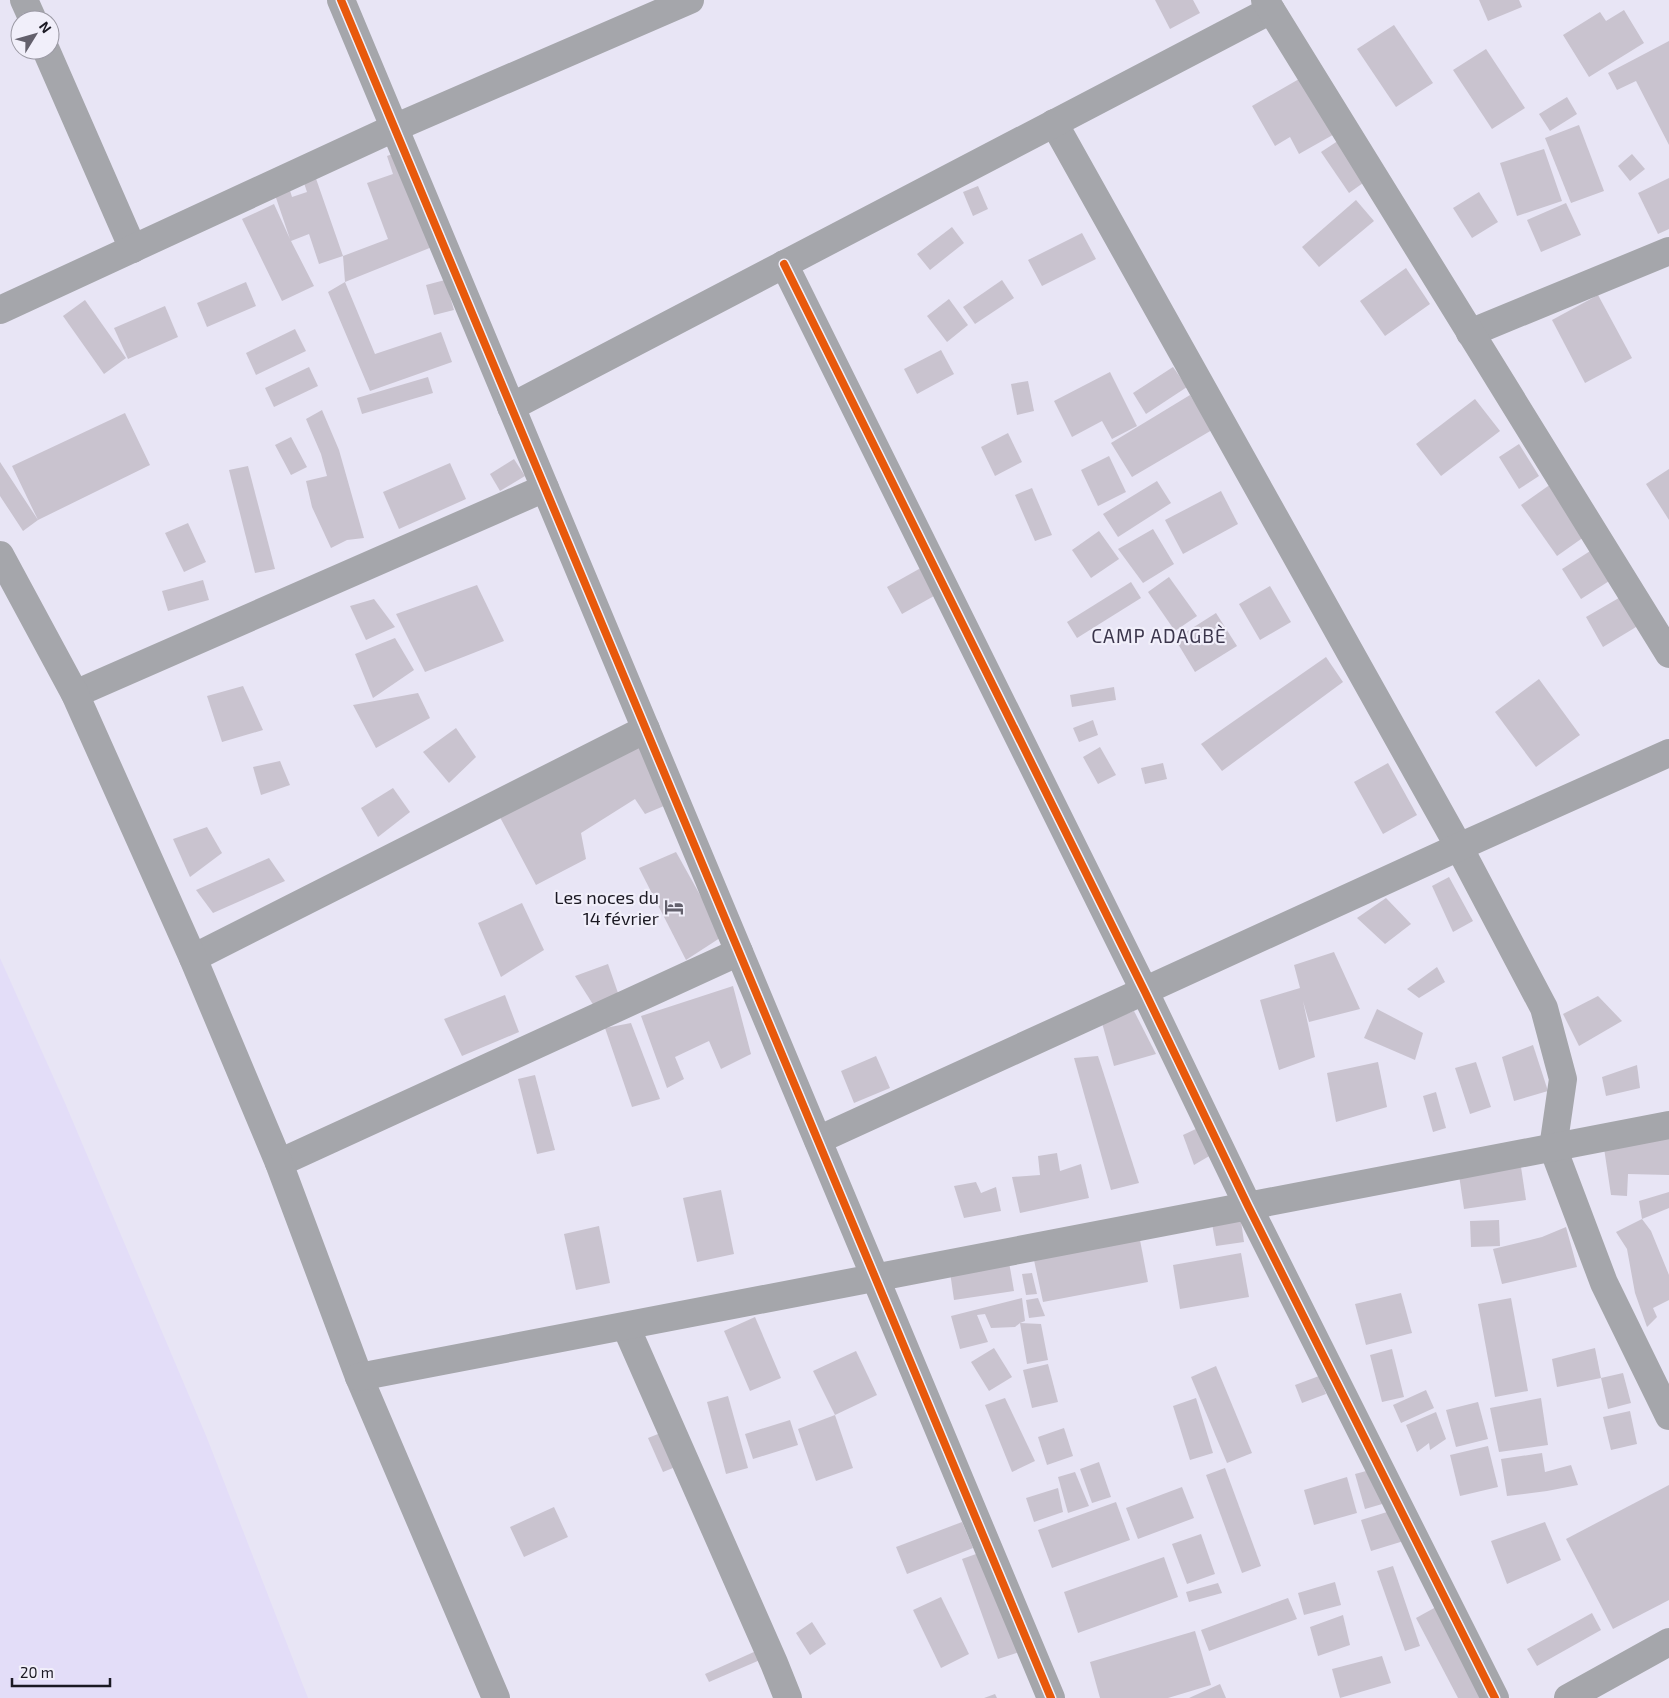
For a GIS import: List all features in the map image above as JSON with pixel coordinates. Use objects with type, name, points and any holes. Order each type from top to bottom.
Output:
[{"type":"street","points":[[341,0],[1051,1698]]},
{"type":"street","points":[[0,310],[394,128],[690,0]]},
{"type":"street","points":[[511,407],[1054,123],[1268,5],[1669,654]]},
{"type":"street","points":[[50,60],[133,249]]},
{"type":"street","points":[[1054,123],[1459,847],[1544,1008],[1563,1079],[1553,1148],[1604,1283],[1669,1416]]},
{"type":"street","points":[[1470,333],[1669,251]]},
{"type":"street","points":[[784,264],[1146,992],[1248,1206],[1495,1698]]},
{"type":"street","points":[[75,694],[545,488]]},
{"type":"street","points":[[0,555],[75,694],[193,958],[279,1162],[359,1377],[496,1698]]},
{"type":"street","points":[[193,958],[646,729]]},
{"type":"street","points":[[818,1140],[1669,753]]},
{"type":"street","points":[[279,1162],[739,952]]},
{"type":"street","points":[[359,1377],[1669,1125]]},
{"type":"street","points":[[626,1327],[788,1698]]},
{"type":"street","points":[[1568,1698],[1669,1642]]},
{"type":"shaded area","points":[[0,958],[65,1103],[207,1438],[308,1698],[0,1698]]},
{"type":"building","points":[[1155,0],[1193,0],[1200,13],[1170,29]]},
{"type":"building","points":[[1479,0],[1519,0],[1522,7],[1488,21]]},
{"type":"building","points":[[1624,10],[1644,43],[1589,77],[1563,35],[1600,12],[1606,21]]},
{"type":"building","points":[[1394,25],[1433,83],[1396,107],[1357,49]]},
{"type":"building","points":[[1669,41],[1669,145],[1636,81],[1617,90],[1608,73]]},
{"type":"building","points":[[1486,49],[1525,108],[1492,129],[1453,70]]},
{"type":"building","points":[[1306,75],[1338,132],[1299,154],[1290,137],[1275,146],[1252,106]]},
{"type":"building","points":[[1567,97],[1577,114],[1550,131],[1539,114]]},
{"type":"building","points":[[1579,125],[1604,191],[1571,203],[1545,138]]},
{"type":"building","points":[[1350,133],[1377,173],[1349,193],[1321,152]]},
{"type":"building","points":[[1544,149],[1562,201],[1517,216],[1500,163]]},
{"type":"building","points":[[404,150],[437,245],[345,282],[343,256],[388,239],[367,183],[393,174],[387,156]]},
{"type":"building","points":[[1632,154],[1645,169],[1630,181],[1618,166]]},
{"type":"building","points":[[313,170],[343,256],[319,264],[309,234],[291,241],[314,286],[282,301],[242,219],[274,204],[290,239],[272,186],[287,181],[292,197],[307,192],[301,174]]},
{"type":"building","points":[[1669,178],[1669,229],[1658,234],[1638,193]]},
{"type":"building","points":[[978,186],[988,209],[973,216],[963,192]]},
{"type":"building","points":[[1479,192],[1498,222],[1472,238],[1453,208]]},
{"type":"building","points":[[1356,200],[1374,221],[1319,267],[1302,247]]},
{"type":"building","points":[[1566,203],[1581,235],[1541,252],[1527,220]]},
{"type":"building","points":[[952,227],[964,243],[930,270],[917,254]]},
{"type":"building","points":[[1082,233],[1096,259],[1042,286],[1028,260]]},
{"type":"building","points":[[1406,268],[1430,304],[1385,336],[1360,301]]},
{"type":"building","points":[[445,280],[454,310],[434,315],[426,285]]},
{"type":"building","points":[[1002,280],[1014,298],[975,324],[963,307]]},
{"type":"building","points":[[246,282],[256,306],[207,327],[197,303]]},
{"type":"building","points":[[345,282],[375,354],[441,332],[452,362],[370,391],[328,292]]},
{"type":"building","points":[[1598,295],[1632,358],[1585,383],[1552,320]]},
{"type":"building","points":[[949,299],[968,325],[947,342],[927,316]]},
{"type":"building","points":[[85,300],[126,358],[104,374],[63,316]]},
{"type":"building","points":[[165,306],[178,337],[128,359],[114,328]]},
{"type":"building","points":[[295,329],[306,351],[256,375],[246,353]]},
{"type":"building","points":[[941,350],[954,374],[917,394],[904,369]]},
{"type":"building","points":[[309,367],[318,386],[274,407],[265,388]]},
{"type":"building","points":[[1173,367],[1187,387],[1146,414],[1133,393]]},
{"type":"building","points":[[1110,372],[1137,426],[1112,439],[1102,421],[1072,437],[1054,401]]},
{"type":"building","points":[[428,377],[433,393],[362,414],[357,398]]},
{"type":"building","points":[[1028,381],[1034,411],[1017,415],[1011,384]]},
{"type":"building","points":[[1190,395],[1212,430],[1132,477],[1111,443]]},
{"type":"building","points":[[1475,399],[1500,431],[1441,476],[1416,444]]},
{"type":"building","points":[[322,410],[339,450],[364,538],[347,540],[331,548],[312,507],[306,481],[327,476],[321,454],[306,419]]},
{"type":"building","points":[[125,413],[150,465],[38,520],[12,466]]},
{"type":"building","points":[[1008,433],[1022,462],[995,476],[981,447]]},
{"type":"building","points":[[291,437],[307,467],[291,475],[275,445]]},
{"type":"building","points":[[1519,444],[1539,476],[1519,489],[1499,457]]},
{"type":"building","points":[[1109,456],[1126,492],[1098,506],[1081,470]]},
{"type":"building","points":[[514,459],[525,476],[500,491],[490,474]]},
{"type":"building","points":[[0,462],[38,520],[23,531],[0,496]]},
{"type":"building","points":[[450,463],[466,499],[399,529],[383,492]]},
{"type":"building","points":[[248,466],[275,569],[255,573],[229,470]]},
{"type":"building","points":[[1669,469],[1669,520],[1646,484]]},
{"type":"building","points":[[1157,481],[1171,503],[1118,537],[1103,514]]},
{"type":"building","points":[[1551,484],[1591,532],[1557,556],[1521,505]]},
{"type":"building","points":[[1032,488],[1052,535],[1035,541],[1015,495]]},
{"type":"building","points":[[1221,491],[1238,524],[1183,554],[1165,520]]},
{"type":"building","points":[[188,523],[206,562],[184,572],[165,533]]},
{"type":"building","points":[[1153,529],[1174,564],[1143,583],[1118,549]]},
{"type":"building","points":[[1099,531],[1119,559],[1091,578],[1072,550]]},
{"type":"building","points":[[1598,546],[1617,576],[1581,599],[1562,569]]},
{"type":"building","points":[[942,556],[957,583],[902,614],[887,587]]},
{"type":"building","points":[[1169,577],[1197,616],[1175,631],[1148,592]]},
{"type":"building","points":[[203,580],[209,600],[168,611],[162,591]]},
{"type":"building","points":[[1131,582],[1141,598],[1077,638],[1067,622]]},
{"type":"building","points":[[477,585],[504,641],[425,672],[396,614]]},
{"type":"building","points":[[1270,586],[1291,622],[1260,640],[1239,604]]},
{"type":"building","points":[[1624,595],[1641,624],[1603,647],[1586,617]]},
{"type":"building","points":[[374,599],[395,627],[366,640],[350,606]]},
{"type":"building","points":[[1216,613],[1237,646],[1195,672],[1175,639]]},
{"type":"building","points":[[395,638],[414,670],[373,698],[355,654]]},
{"type":"building","points":[[1326,657],[1343,682],[1222,771],[1201,744]]},
{"type":"building","points":[[1539,679],[1580,735],[1536,767],[1495,712]]},
{"type":"building","points":[[243,686],[263,730],[222,742],[207,696]]},
{"type":"building","points":[[1114,687],[1116,700],[1072,707],[1070,695]]},
{"type":"building","points":[[418,693],[430,718],[376,748],[353,705]]},
{"type":"building","points":[[1093,720],[1098,735],[1079,742],[1073,728]]},
{"type":"building","points":[[456,728],[476,757],[449,783],[423,752]]},
{"type":"building","points":[[644,739],[671,803],[645,814],[635,799],[581,833],[586,859],[536,885],[494,806]]},
{"type":"building","points":[[1100,747],[1116,775],[1098,784],[1083,757]]},
{"type":"building","points":[[280,761],[290,785],[261,795],[253,767]]},
{"type":"building","points":[[1163,763],[1167,779],[1145,784],[1141,768]]},
{"type":"building","points":[[1388,763],[1417,815],[1383,834],[1354,782]]},
{"type":"building","points":[[393,788],[410,812],[378,837],[361,808]]},
{"type":"building","points":[[207,827],[222,853],[190,877],[173,839]]},
{"type":"building","points":[[676,852],[723,936],[686,960],[639,868]]},
{"type":"building","points":[[269,858],[285,881],[213,913],[196,890]]},
{"type":"building","points":[[1449,877],[1473,921],[1453,932],[1432,886]]},
{"type":"building","points":[[1386,898],[1411,924],[1385,944],[1357,918]]},
{"type":"building","points":[[522,903],[544,950],[501,977],[478,923]]},
{"type":"building","points":[[1334,952],[1360,1009],[1309,1022],[1303,1001],[1315,1057],[1279,1070],[1260,1000],[1300,988],[1294,965]]},
{"type":"building","points":[[608,964],[618,993],[594,1006],[575,976]]},
{"type":"building","points":[[1437,967],[1445,982],[1419,998],[1407,989]]},
{"type":"building","points":[[733,986],[751,1054],[721,1069],[709,1041],[675,1057],[684,1079],[667,1088],[641,1016]]},
{"type":"building","points":[[505,995],[519,1032],[462,1056],[444,1019]]},
{"type":"building","points":[[1598,996],[1622,1021],[1579,1046],[1563,1014]]},
{"type":"building","points":[[1377,1009],[1423,1033],[1415,1060],[1364,1038]]},
{"type":"building","points":[[1134,1011],[1156,1054],[1114,1066],[1102,1023]]},
{"type":"building","points":[[631,1023],[660,1099],[632,1107],[605,1028]]},
{"type":"building","points":[[1533,1045],[1548,1091],[1514,1101],[1502,1057]]},
{"type":"building","points":[[876,1056],[890,1088],[854,1103],[841,1071]]},
{"type":"building","points":[[1098,1056],[1139,1183],[1111,1190],[1074,1058]]},
{"type":"building","points":[[1378,1062],[1387,1107],[1336,1122],[1327,1073]]},
{"type":"building","points":[[1476,1062],[1491,1107],[1470,1114],[1455,1068]]},
{"type":"building","points":[[1637,1065],[1640,1088],[1606,1096],[1602,1077]]},
{"type":"building","points":[[535,1075],[555,1150],[537,1154],[518,1079]]},
{"type":"building","points":[[1436,1092],[1446,1128],[1433,1132],[1423,1096]]},
{"type":"building","points":[[1198,1128],[1211,1155],[1194,1165],[1183,1135]]},
{"type":"building","points":[[1669,1135],[1669,1175],[1628,1174],[1627,1196],[1611,1195],[1604,1148]]},
{"type":"building","points":[[1057,1153],[1060,1171],[1081,1164],[1089,1198],[1020,1213],[1012,1177],[1040,1175],[1038,1156]]},
{"type":"building","points":[[1521,1167],[1526,1200],[1464,1209],[1459,1175]]},
{"type":"building","points":[[976,1182],[981,1193],[996,1187],[1001,1211],[964,1218],[954,1186]]},
{"type":"building","points":[[721,1190],[734,1254],[697,1262],[683,1198]]},
{"type":"building","points":[[1669,1192],[1669,1208],[1642,1219],[1639,1201]]},
{"type":"building","points":[[1240,1214],[1244,1242],[1216,1246],[1211,1218]]},
{"type":"building","points":[[1642,1219],[1651,1231],[1669,1275],[1669,1300],[1653,1308],[1657,1317],[1647,1327],[1635,1293],[1627,1249],[1616,1232]]},
{"type":"building","points":[[1499,1220],[1500,1246],[1471,1247],[1470,1221]]},
{"type":"building","points":[[599,1226],[610,1283],[576,1290],[564,1234]]},
{"type":"building","points":[[1566,1227],[1577,1267],[1502,1284],[1493,1249],[1542,1237]]},
{"type":"building","points":[[1140,1240],[1148,1282],[1043,1302],[1034,1260]]},
{"type":"building","points":[[1241,1253],[1249,1297],[1180,1309],[1173,1265]]},
{"type":"building","points":[[1009,1262],[1014,1291],[954,1300],[950,1272]]},
{"type":"building","points":[[1032,1273],[1037,1294],[1026,1295],[1022,1274]]},
{"type":"building","points":[[1401,1293],[1412,1333],[1366,1345],[1355,1304]]},
{"type":"building","points":[[1022,1298],[1025,1321],[1015,1327],[991,1328],[985,1314],[977,1315],[988,1342],[960,1349],[951,1316]]},
{"type":"building","points":[[1038,1298],[1045,1316],[1029,1318],[1026,1300]]},
{"type":"building","points":[[1511,1298],[1528,1391],[1495,1397],[1478,1304]]},
{"type":"building","points":[[755,1317],[781,1378],[750,1391],[724,1331]]},
{"type":"building","points":[[1020,1323],[1041,1324],[1048,1360],[1027,1364]]},
{"type":"building","points":[[994,1348],[1012,1377],[989,1391],[971,1362]]},
{"type":"building","points":[[1595,1348],[1601,1378],[1557,1387],[1552,1359]]},
{"type":"building","points":[[1392,1349],[1404,1397],[1382,1402],[1370,1355]]},
{"type":"building","points":[[856,1351],[877,1395],[835,1415],[813,1371]]},
{"type":"building","points":[[1048,1364],[1058,1402],[1032,1408],[1023,1370]]},
{"type":"building","points":[[1216,1366],[1252,1453],[1227,1463],[1191,1377]]},
{"type":"building","points":[[1623,1373],[1631,1403],[1608,1409],[1601,1378]]},
{"type":"building","points":[[1319,1376],[1326,1394],[1302,1403],[1295,1385]]},
{"type":"building","points":[[1426,1390],[1434,1408],[1401,1423],[1393,1405]]},
{"type":"building","points":[[728,1396],[748,1468],[726,1474],[707,1402]]},
{"type":"building","points":[[1005,1398],[1035,1461],[1012,1472],[985,1405]]},
{"type":"building","points":[[1196,1398],[1213,1453],[1190,1460],[1173,1406]]},
{"type":"building","points":[[1541,1398],[1548,1445],[1499,1452],[1490,1408]]},
{"type":"building","points":[[1478,1402],[1488,1439],[1456,1447],[1446,1410]]},
{"type":"building","points":[[1630,1411],[1637,1444],[1611,1450],[1603,1417]]},
{"type":"building","points":[[1436,1412],[1446,1439],[1430,1450],[1429,1443],[1417,1452],[1406,1425]]},
{"type":"building","points":[[835,1415],[853,1468],[816,1481],[798,1429]]},
{"type":"building","points":[[790,1420],[798,1445],[753,1459],[745,1434]]},
{"type":"building","points":[[1064,1428],[1073,1456],[1047,1465],[1038,1437]]},
{"type":"building","points":[[668,1430],[683,1464],[663,1472],[648,1438]]},
{"type":"building","points":[[1488,1446],[1498,1487],[1460,1496],[1450,1455]]},
{"type":"building","points":[[1542,1453],[1545,1472],[1571,1465],[1578,1485],[1507,1496],[1501,1459]]},
{"type":"building","points":[[1099,1462],[1111,1497],[1092,1503],[1080,1469]]},
{"type":"building","points":[[1385,1466],[1396,1500],[1365,1509],[1355,1474]]},
{"type":"building","points":[[1225,1468],[1261,1566],[1242,1573],[1206,1475]]},
{"type":"building","points":[[1075,1472],[1089,1506],[1068,1513],[1058,1477]]},
{"type":"building","points":[[1347,1477],[1357,1513],[1314,1525],[1304,1490]]},
{"type":"building","points":[[1669,1485],[1669,1600],[1613,1629],[1566,1539]]},
{"type":"building","points":[[1182,1487],[1194,1518],[1138,1539],[1126,1508]]},
{"type":"building","points":[[1058,1488],[1063,1512],[1034,1522],[1026,1498]]},
{"type":"building","points":[[1116,1502],[1130,1540],[1052,1568],[1038,1530]]},
{"type":"building","points":[[1410,1505],[1420,1536],[1371,1551],[1361,1520]]},
{"type":"building","points":[[554,1507],[568,1537],[524,1557],[510,1527]]},
{"type":"building","points":[[962,1522],[973,1548],[907,1574],[896,1547]]},
{"type":"building","points":[[1545,1522],[1561,1560],[1507,1584],[1491,1541]]},
{"type":"building","points":[[1201,1534],[1215,1574],[1187,1584],[1172,1544]]},
{"type":"building","points":[[993,1548],[1029,1649],[998,1659],[962,1559]]},
{"type":"building","points":[[1164,1557],[1178,1597],[1078,1633],[1064,1592]]},
{"type":"building","points":[[1393,1566],[1420,1646],[1405,1651],[1377,1571]]},
{"type":"building","points":[[1335,1582],[1341,1605],[1304,1615],[1298,1593]]},
{"type":"building","points":[[1218,1583],[1222,1593],[1189,1602],[1186,1592]]},
{"type":"building","points":[[941,1597],[969,1654],[941,1668],[913,1610]]},
{"type":"building","points":[[1288,1598],[1297,1619],[1209,1651],[1201,1630]]},
{"type":"building","points":[[1436,1607],[1485,1698],[1458,1698],[1416,1618]]},
{"type":"building","points":[[1592,1613],[1601,1630],[1537,1666],[1527,1649]]},
{"type":"building","points":[[1343,1615],[1350,1645],[1318,1656],[1310,1627]]},
{"type":"building","points":[[812,1622],[826,1644],[810,1655],[796,1633]]},
{"type":"building","points":[[1195,1631],[1211,1685],[1168,1698],[1100,1698],[1090,1662]]},
{"type":"building","points":[[756,1651],[760,1660],[709,1682],[705,1674]]},
{"type":"building","points":[[1382,1656],[1391,1683],[1340,1698],[1332,1669]]},
{"type":"building","points":[[1220,1684],[1226,1698],[1189,1698],[1211,1688]]},
{"type":"building","points":[[995,1694],[997,1698],[984,1698]]},
{"type":"cycle path","points":[[341,0],[1051,1698]]},
{"type":"cycle path","points":[[784,264],[1145,992],[1248,1206],[1495,1698]]},
{"type":"place","name":"Les noces du 14 février","points":[[674,907]]},
{"type":"district","name":"CAMP ADAGBÈ","points":[[1159,635]]}]
